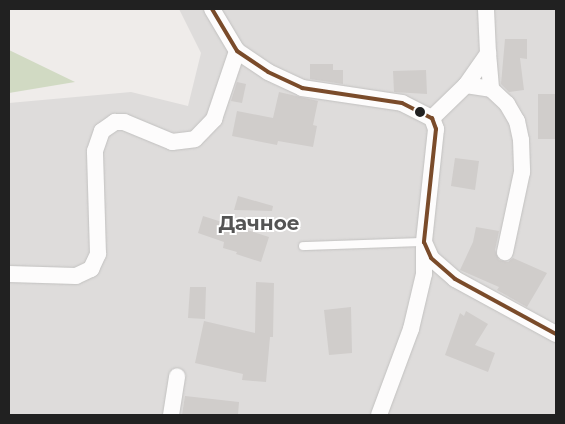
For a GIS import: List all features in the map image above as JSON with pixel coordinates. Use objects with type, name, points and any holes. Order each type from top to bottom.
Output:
[{"type":"street","points":[[212,9],[237,51],[250,62],[302,88],[402,103],[432,118],[436,129],[424,242],[424,274],[411,329],[378,415]]},
{"type":"street","points":[[486,9],[491,89]]},
{"type":"street","points":[[9,274],[76,276],[91,269],[99,248],[95,151],[102,131],[115,122],[172,142],[195,139],[214,119],[237,51]]},
{"type":"street","points":[[432,118],[466,85],[488,53]]},
{"type":"street","points":[[230,74],[239,65],[250,62]]},
{"type":"street","points":[[466,85],[491,89],[507,104],[517,121],[522,140],[522,172],[505,252]]},
{"type":"street","points":[[424,242],[431,258],[443,270],[556,334]]},
{"type":"street","points":[[424,274],[431,268],[443,270]]},
{"type":"street","points":[[171,415],[177,376]]},
{"type":"lane","points":[[303,246],[424,242]]},
{"type":"shaded area","points":[[179,9],[556,9],[556,415],[9,415],[9,103],[131,92],[188,106],[201,53]]},
{"type":"green space","points":[[9,50],[75,82],[9,93]]},
{"type":"building","points":[[505,39],[527,39],[527,59],[520,58],[524,90],[509,92],[501,84]]},
{"type":"building","points":[[310,64],[333,64],[333,70],[343,70],[343,84],[310,79]]},
{"type":"building","points":[[426,70],[427,94],[394,92],[393,71]]},
{"type":"building","points":[[237,82],[246,84],[242,103],[231,101]]},
{"type":"building","points":[[279,92],[318,101],[313,125],[317,126],[313,147],[278,141],[277,145],[232,136],[237,111],[273,118]]},
{"type":"building","points":[[538,94],[556,94],[556,139],[538,139]]},
{"type":"building","points":[[455,158],[479,161],[475,190],[451,186]]},
{"type":"building","points":[[238,196],[273,206],[272,211],[234,210]]},
{"type":"building","points":[[203,216],[269,237],[261,262],[236,254],[237,252],[223,248],[224,242],[198,233]]},
{"type":"building","points":[[476,227],[499,231],[495,250],[499,260],[508,262],[513,258],[547,273],[527,307],[497,290],[499,287],[460,270],[473,242]]},
{"type":"building","points":[[256,282],[274,283],[273,337],[270,337],[266,382],[242,380],[243,374],[195,363],[204,321],[255,333]]},
{"type":"building","points":[[190,287],[206,287],[205,319],[188,318]]},
{"type":"building","points":[[351,307],[352,353],[329,355],[324,310]]},
{"type":"building","points":[[466,311],[488,324],[475,345],[495,353],[488,372],[445,355],[460,313],[464,316]]},
{"type":"building","points":[[185,396],[239,402],[238,415],[182,415]]},
{"type":"transit line","points":[[212,9],[237,51],[268,72],[302,88],[402,103],[432,118],[436,129],[424,242],[431,258],[455,279],[556,334]]},
{"type":"district","name":"Дачное","points":[[259,223]]}]
